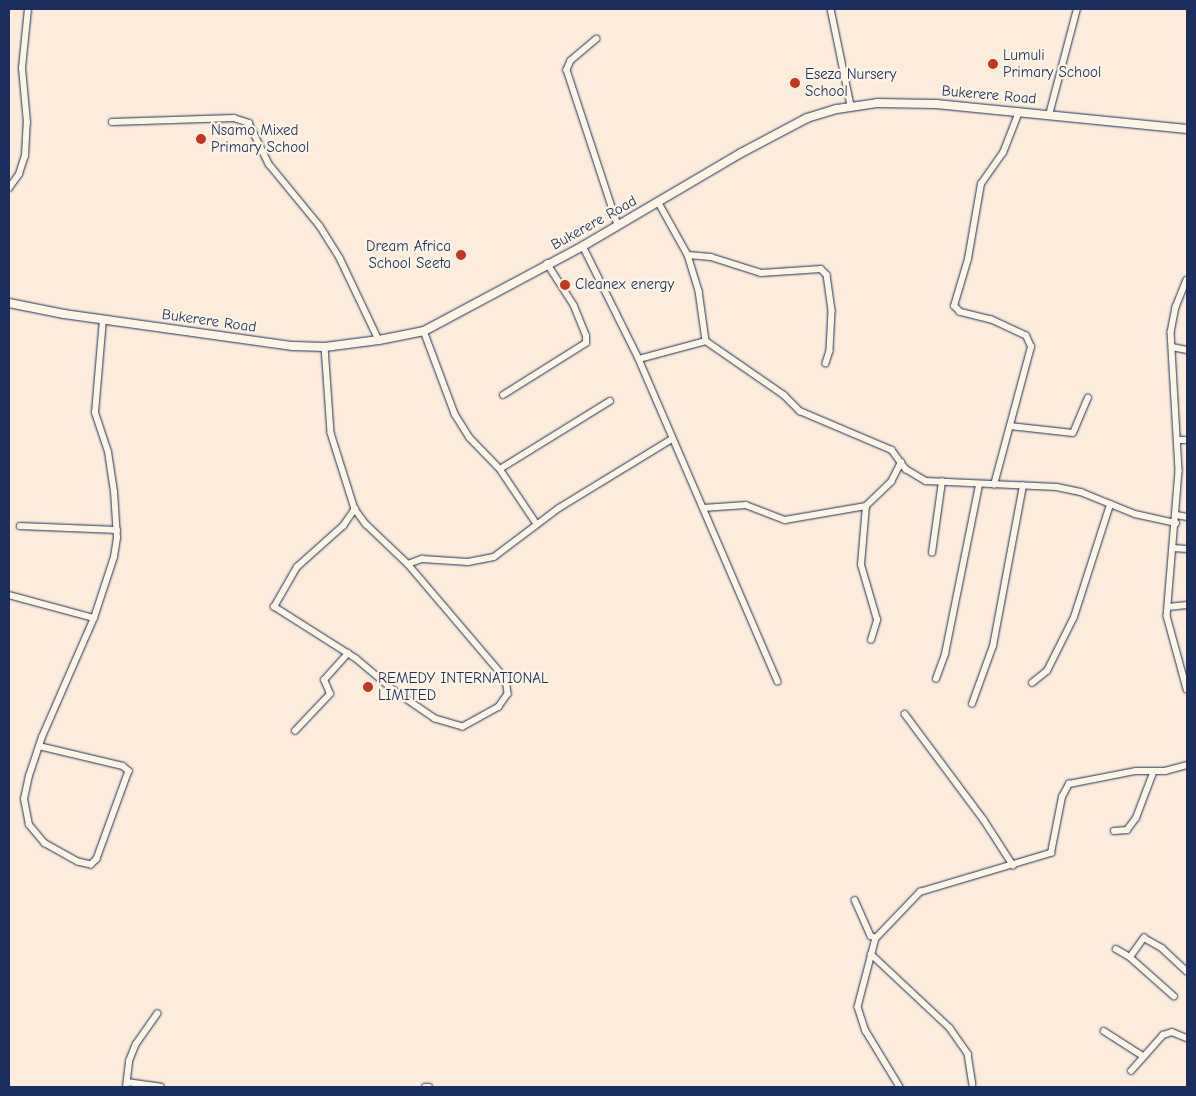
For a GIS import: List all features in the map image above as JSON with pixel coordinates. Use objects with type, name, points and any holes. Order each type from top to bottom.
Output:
[{"type":"main road","name":"Bukerere Road","points":[[9,303],[103,320],[293,346],[326,347],[379,340],[424,331],[660,203],[782,131],[807,118],[851,106],[903,102],[1187,129]]},
{"type":"street","points":[[9,188],[19,174],[25,156],[27,123],[22,68],[28,9]]},
{"type":"street","points":[[831,9],[851,106]]},
{"type":"street","points":[[1049,115],[1077,9]]},
{"type":"street","points":[[597,39],[571,61],[567,70],[618,226]]},
{"type":"street","points":[[994,485],[1031,346],[1030,341],[992,320],[960,312],[954,306],[968,259],[981,184],[1003,153],[1019,112]]},
{"type":"street","points":[[112,122],[234,118],[249,123],[269,164],[320,226],[340,258],[379,340]]},
{"type":"street","points":[[660,203],[688,255],[699,291],[706,341],[784,394],[800,411],[892,450],[910,472],[926,481],[1069,489],[1110,505],[1176,523]]},
{"type":"street","points":[[583,246],[639,359],[778,681]]},
{"type":"street","points":[[688,255],[711,257],[761,273],[821,270],[827,275],[832,311],[830,352],[826,363]]},
{"type":"street","points":[[503,395],[587,340],[574,306],[548,264]]},
{"type":"street","points":[[1187,280],[1176,307],[1172,347],[1179,440],[1177,514],[1168,607],[1170,635],[1187,689]]},
{"type":"street","points":[[39,746],[123,766],[129,770],[97,859],[91,865],[78,862],[45,844],[29,825],[24,799],[39,746],[109,580],[117,530],[110,461],[95,413],[103,320]]},
{"type":"street","points":[[424,331],[455,414],[470,438],[500,469],[537,524]]},
{"type":"street","points":[[639,359],[706,341]]},
{"type":"street","points":[[326,347],[331,433],[355,508],[366,524],[408,564],[506,679],[508,688],[505,700],[471,723],[454,726],[426,713],[348,653],[274,605],[297,567],[343,526],[355,508]]},
{"type":"street","points":[[1172,347],[1187,350]]},
{"type":"street","points":[[1010,426],[1073,433],[1088,398]]},
{"type":"street","points":[[500,469],[610,401]]},
{"type":"street","points":[[408,564],[422,559],[468,562],[494,557],[537,524],[672,439]]},
{"type":"street","points":[[1179,440],[1187,440]]},
{"type":"street","points":[[703,508],[746,504],[785,520],[866,506],[891,482],[901,462]]},
{"type":"street","points":[[932,552],[942,482]]},
{"type":"street","points":[[936,679],[945,654],[979,485]]},
{"type":"street","points":[[972,704],[993,646],[1024,486]]},
{"type":"street","points":[[1032,683],[1042,677],[1054,660],[1074,617],[1110,505]]},
{"type":"street","points":[[866,506],[861,565],[877,620],[871,640]]},
{"type":"street","points":[[1177,514],[1187,517]]},
{"type":"street","points":[[20,526],[117,530]]},
{"type":"street","points":[[1174,548],[1187,549]]},
{"type":"street","points":[[9,595],[94,618]]},
{"type":"street","points":[[1168,607],[1187,605]]},
{"type":"street","points":[[295,731],[330,694],[332,691],[324,680],[348,653]]},
{"type":"street","points":[[905,714],[984,820],[1013,866]]},
{"type":"street","points":[[900,1087],[866,1031],[858,1007],[876,938],[920,892],[1013,866],[1052,852],[1062,797],[1069,784],[1136,771],[1152,773],[1187,765]]},
{"type":"street","points":[[1114,831],[1127,830],[1136,818],[1152,773]]},
{"type":"street","points":[[855,900],[871,936],[876,938]]},
{"type":"street","points":[[1130,957],[1144,938],[1187,971]]},
{"type":"street","points":[[1116,948],[1130,957],[1174,996]]},
{"type":"street","points":[[871,954],[950,1028],[968,1054],[972,1084]]},
{"type":"street","points":[[157,1014],[136,1044],[127,1084],[161,1087]]},
{"type":"street","points":[[1104,1031],[1143,1056]]},
{"type":"street","points":[[1131,1071],[1167,1032],[1187,1038]]},
{"type":"place","name":"Lumuli Primary School","points":[[993,64]]},
{"type":"place","name":"Eseza Nursery School","points":[[795,83]]},
{"type":"place","name":"Nsamo Mixed Primary School","points":[[201,139]]},
{"type":"place","name":"Dream Africa School Seeta","points":[[461,255]]},
{"type":"place","name":"Cleanex energy","points":[[565,285]]},
{"type":"place","name":"REMEDY INTERNATIONAL LIMITED","points":[[368,687]]}]
